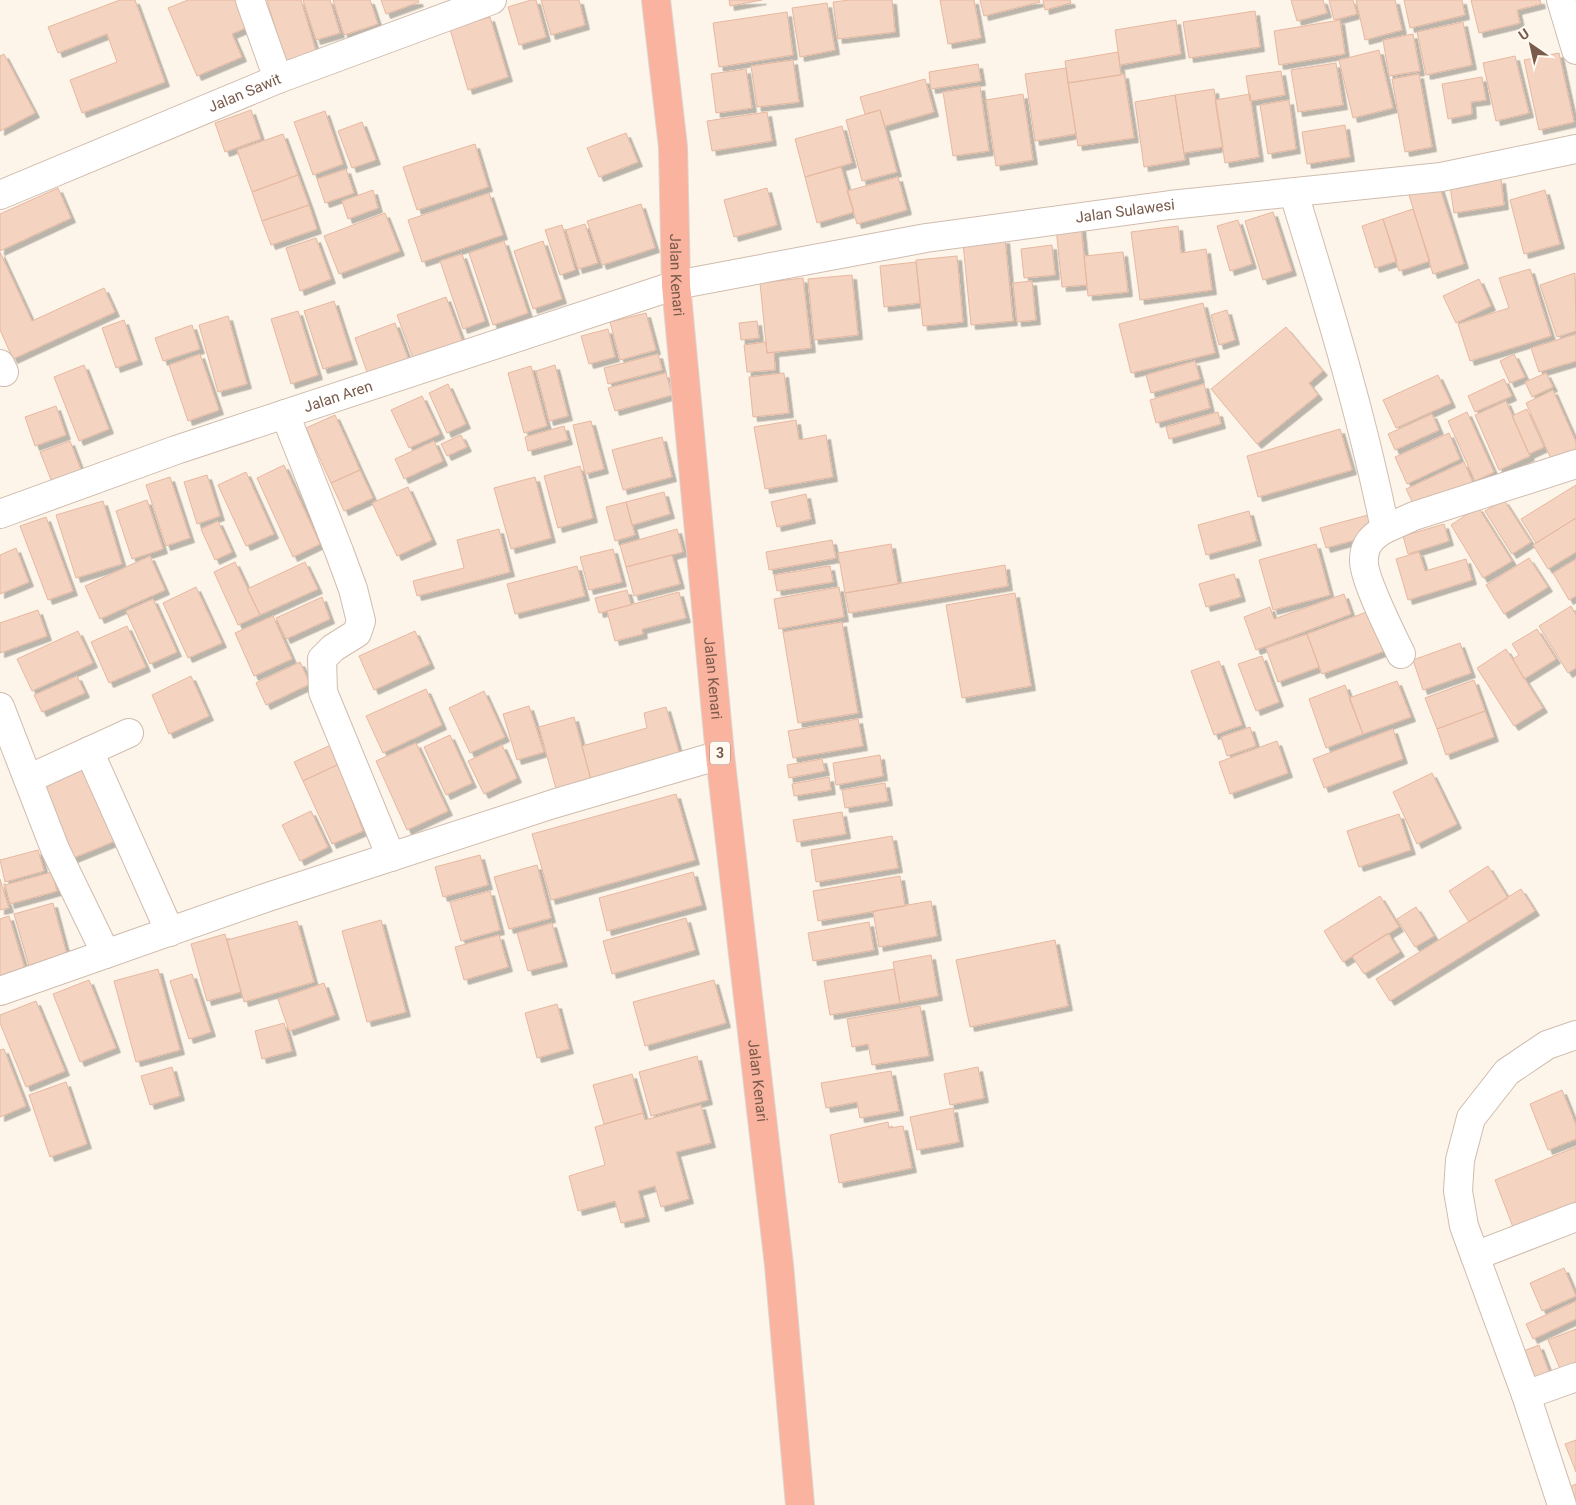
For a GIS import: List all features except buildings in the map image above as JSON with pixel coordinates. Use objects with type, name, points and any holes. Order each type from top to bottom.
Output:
[{"type":"highway","name":"Jalan Kenari","points":[[656,0],[673,147],[676,285],[720,756],[779,1265],[800,1505]]},
{"type":"street","points":[[250,0],[278,79]]},
{"type":"street","name":"Jalan Sawit","points":[[0,195],[278,79],[492,0]]},
{"type":"street","points":[[1562,0],[1576,50]]},
{"type":"street","name":"Jalan Sulawesi","points":[[676,285],[926,238],[1170,205],[1294,194],[1440,177],[1576,149]]},
{"type":"street","points":[[1294,194],[1343,353],[1375,479],[1385,529]]},
{"type":"street","name":"Jalan Aren","points":[[0,514],[176,450],[676,285]]},
{"type":"street","points":[[285,414],[345,566],[361,621],[357,633],[333,648],[322,659],[323,692],[390,857]]},
{"type":"street","points":[[1401,654],[1373,591],[1363,562],[1367,544],[1375,535],[1414,516],[1576,464]]},
{"type":"street","points":[[0,707],[55,848],[106,954]]},
{"type":"street","points":[[28,779],[129,733]]},
{"type":"street","points":[[89,751],[170,932]]},
{"type":"street","points":[[0,991],[268,897],[390,857],[553,804],[720,756]]},
{"type":"street","points":[[1562,1505],[1526,1395],[1464,1226],[1458,1191],[1460,1160],[1472,1118],[1507,1072],[1547,1045],[1576,1034]]},
{"type":"street","points":[[1475,1256],[1576,1217]]},
{"type":"street","points":[[1526,1395],[1576,1377]]}]
